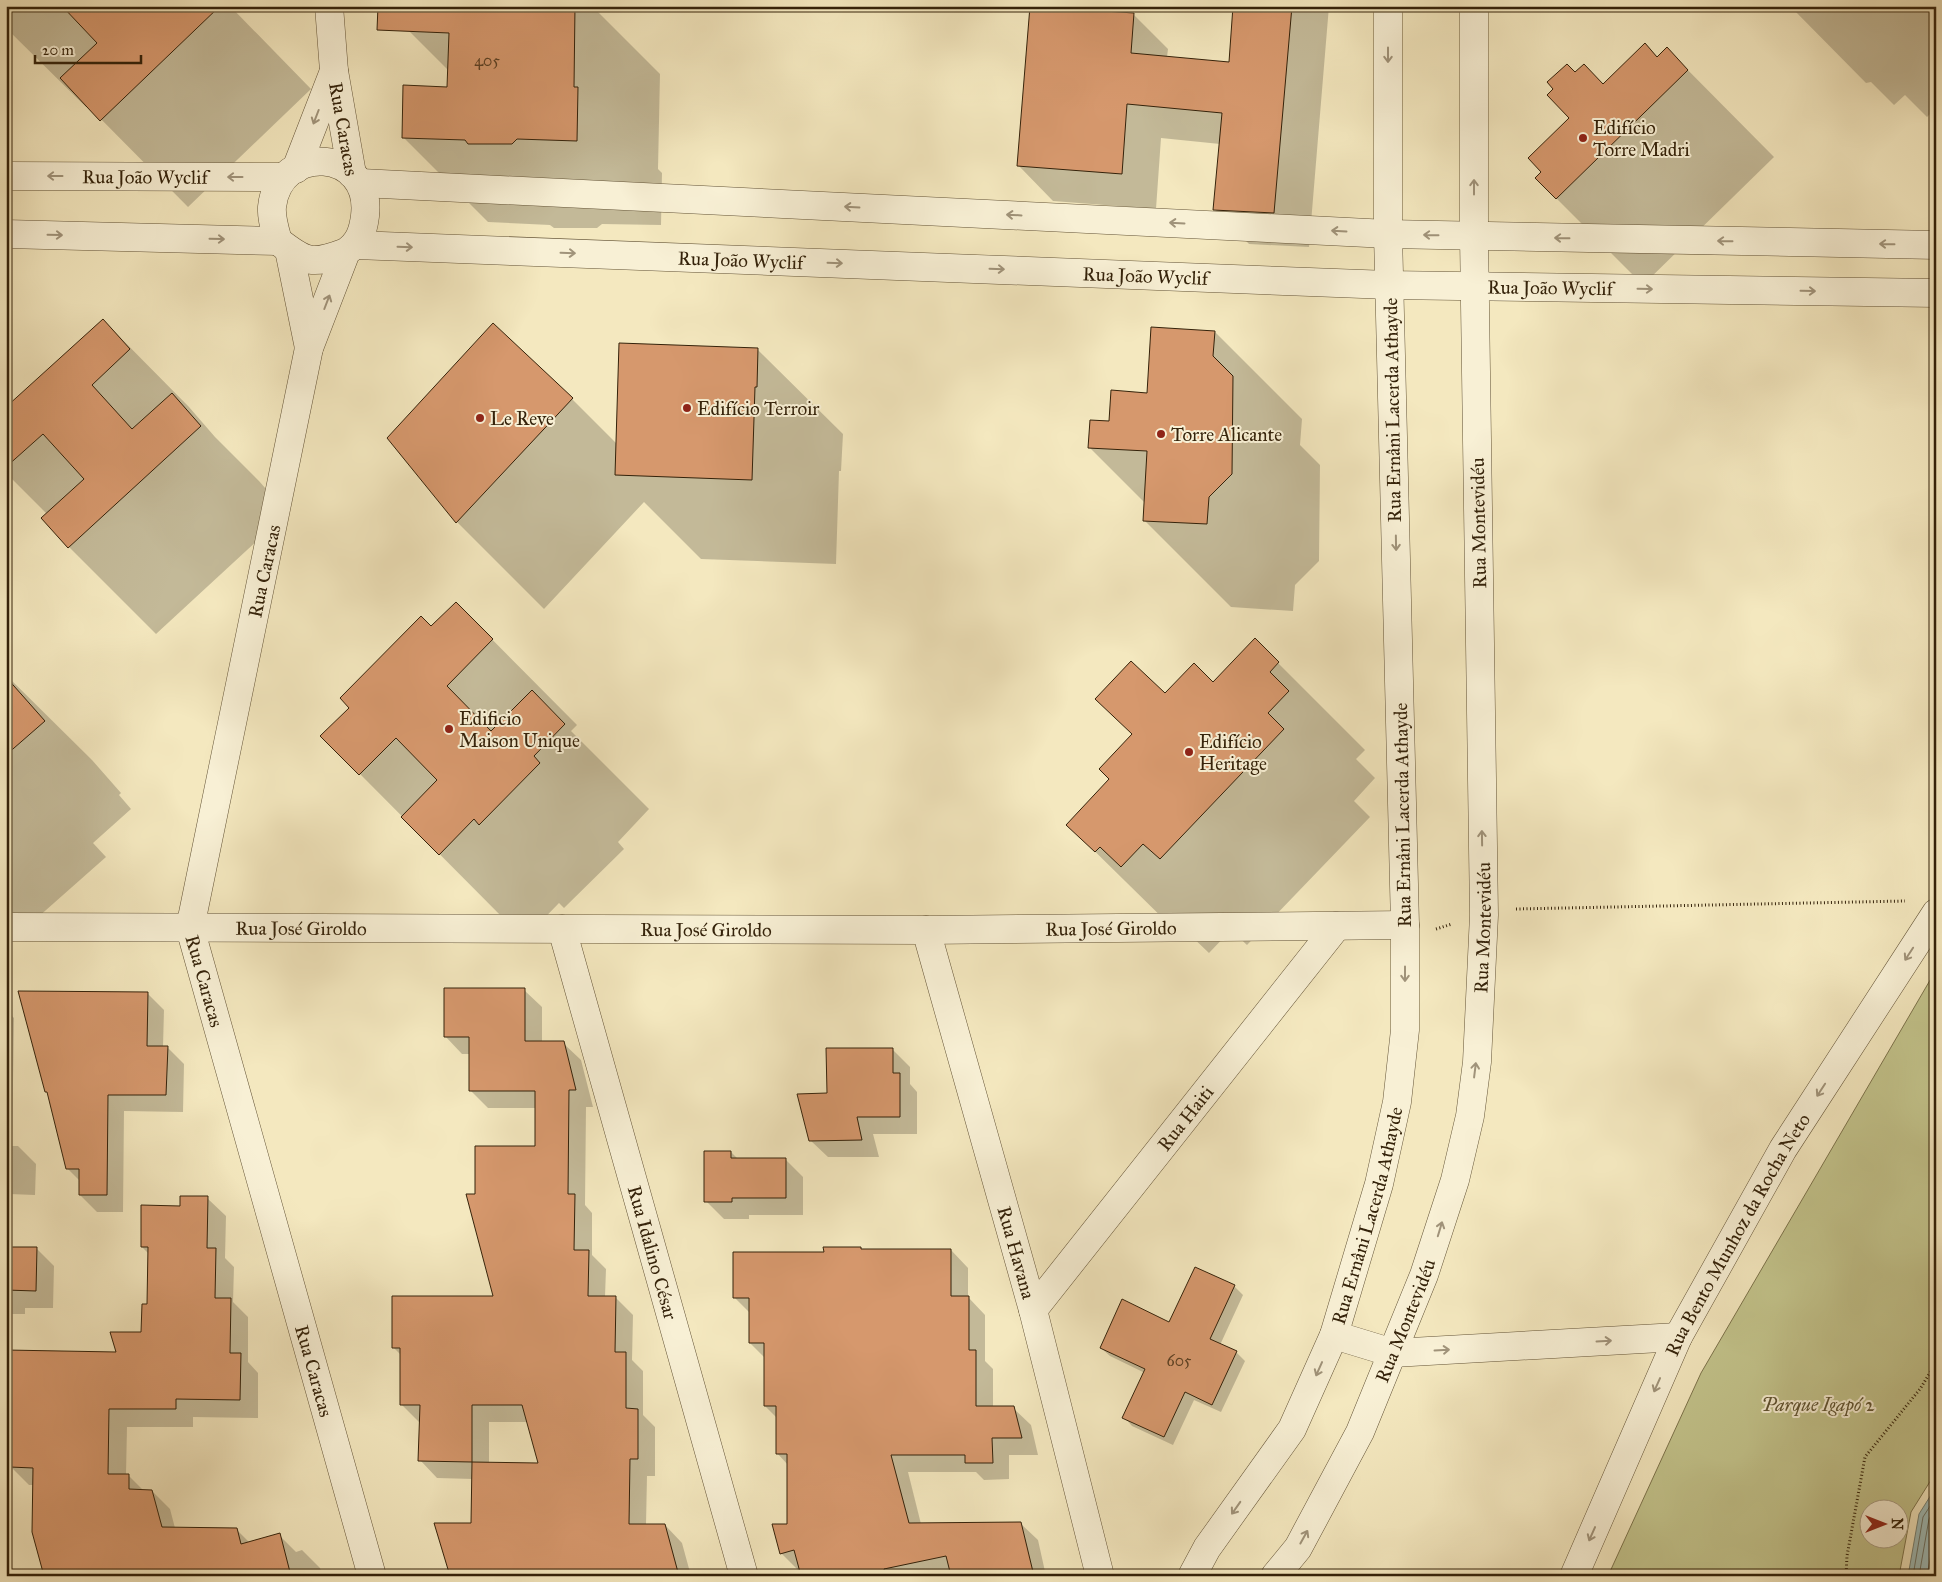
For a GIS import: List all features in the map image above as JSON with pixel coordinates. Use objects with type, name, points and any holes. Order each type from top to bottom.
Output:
[{"type":"street","name":"Rua Caracas","points":[[330,6],[334,71],[356,178],[366,206],[365,219],[309,348],[190,928],[372,1576]]},
{"type":"street","name":"Rua Ernâni Lacerda Athayde","points":[[1192,1576],[1208,1548],[1292,1428],[1334,1335],[1379,1184],[1397,1102],[1405,1030],[1405,925],[1388,234],[1388,6]]},
{"type":"street","points":[[1474,6],[1474,236]]},
{"type":"street","name":"Rua Caracas","points":[[309,348],[272,207],[276,190],[290,173],[334,71]]},
{"type":"street","name":"Rua João Wyclif","points":[[6,176],[290,173],[304,163],[324,161],[339,165],[356,178],[1388,234],[1936,244]]},
{"type":"street","name":"Rua João Wyclif","points":[[6,234],[283,245],[301,257],[315,261],[351,248],[1389,285],[1936,293]]},
{"type":"street","name":"Rua Montevidéu","points":[[1275,1576],[1298,1548],[1360,1432],[1432,1252],[1456,1180],[1470,1116],[1476,1062],[1484,915],[1474,236]]},
{"type":"street","name":"Rua Bento Munhoz da Rocha Neto","points":[[1574,1576],[1678,1337],[1783,1149],[1936,913]]},
{"type":"street","name":"Rua José Giroldo","points":[[6,927],[926,930],[1405,925]]},
{"type":"street","name":"Rua Haiti","points":[[1033,1310],[1337,926]]},
{"type":"street","name":"Rua Idalino César","points":[[562,929],[744,1576]]},
{"type":"street","name":"Rua Havana","points":[[926,930],[1033,1310],[1100,1576]]},
{"type":"street","points":[[1334,1335],[1393,1353],[1678,1337]]},
{"type":"path","points":[[1846,1576],[1847,1556],[1866,1457],[1920,1389],[1936,1363]]},
{"type":"green space","name":"Parque Igapó 2","points":[[1936,970],[1936,1472],[1911,1512],[1910,1517],[1910,1500],[1860,1500],[1860,1550],[1904,1550],[1899,1576],[1608,1576],[1701,1373]]},
{"type":"water","points":[[1936,1487],[1936,1576],[1908,1576],[1919,1514]]},
{"type":"building","points":[[62,6],[220,6],[100,121],[60,78],[97,43]]},
{"type":"building","points":[[378,6],[575,6],[574,87],[578,87],[577,141],[517,139],[512,144],[468,144],[465,140],[402,138],[403,85],[447,87],[449,33],[377,30]]},
{"type":"building","points":[[1030,6],[1134,13],[1131,53],[1229,62],[1233,6],[1292,6],[1274,213],[1213,210],[1222,113],[1127,104],[1122,174],[1017,166]]},
{"type":"building","name":"Edifício Torre Madri","points":[[1645,43],[1657,57],[1667,47],[1688,70],[1556,199],[1535,178],[1541,172],[1528,158],[1569,118],[1547,95],[1553,89],[1547,82],[1567,64],[1575,72],[1584,64],[1603,84]]},
{"type":"building","points":[[103,319],[130,349],[92,385],[132,429],[172,393],[201,426],[68,548],[41,518],[84,479],[43,434],[6,467],[6,407]]},
{"type":"building","name":"Le Reve","points":[[493,323],[573,398],[456,523],[387,438]]},
{"type":"building","name":"Torre Alicante","points":[[1151,327],[1215,331],[1213,356],[1233,376],[1232,474],[1209,497],[1207,524],[1143,521],[1147,451],[1088,448],[1090,420],[1109,421],[1111,390],[1147,393]]},
{"type":"building","name":"Edifício Terroir","points":[[619,343],[758,348],[752,480],[615,475]]},
{"type":"building","name":"Edificio Maison Unique","points":[[456,602],[493,639],[447,686],[491,731],[532,690],[565,724],[534,756],[540,763],[479,825],[474,819],[439,855],[401,817],[437,780],[396,738],[359,775],[320,736],[349,708],[340,698],[421,616],[431,626]]},
{"type":"building","name":"Edifício Heritage","points":[[1255,638],[1279,662],[1270,672],[1289,691],[1268,713],[1284,729],[1160,859],[1143,844],[1121,867],[1100,847],[1095,852],[1066,825],[1109,779],[1099,769],[1132,734],[1095,699],[1131,661],[1165,693],[1194,663],[1213,682]]},
{"type":"building","points":[[6,677],[45,721],[6,755]]},
{"type":"building","points":[[444,988],[525,988],[525,1041],[564,1041],[576,1090],[569,1090],[568,1194],[575,1194],[574,1250],[589,1250],[588,1296],[616,1296],[615,1352],[626,1352],[626,1408],[638,1409],[638,1459],[630,1459],[629,1524],[665,1524],[679,1576],[450,1576],[434,1523],[471,1523],[472,1462],[418,1461],[420,1405],[400,1405],[400,1348],[392,1348],[392,1296],[493,1296],[466,1194],[475,1194],[475,1146],[535,1146],[535,1091],[469,1091],[469,1037],[444,1037]],"holes":[[[472,1405],[522,1405],[538,1463],[472,1462]]]},
{"type":"building","points":[[18,991],[148,992],[147,1046],[168,1046],[166,1095],[108,1095],[107,1195],[79,1195],[79,1169],[66,1169],[47,1092],[45,1092]]},
{"type":"building","points":[[826,1048],[893,1048],[893,1073],[900,1073],[900,1117],[857,1117],[862,1140],[809,1141],[797,1094],[827,1093]]},
{"type":"building","points":[[704,1151],[731,1151],[731,1158],[786,1158],[786,1198],[732,1198],[732,1202],[704,1202]]},
{"type":"building","points":[[180,1196],[208,1196],[207,1248],[216,1248],[215,1298],[231,1298],[230,1353],[241,1353],[240,1400],[176,1399],[176,1409],[109,1409],[108,1474],[129,1474],[129,1489],[152,1490],[162,1527],[237,1528],[241,1544],[280,1533],[291,1576],[44,1576],[32,1532],[33,1468],[10,1467],[10,1408],[6,1408],[6,1350],[116,1352],[110,1332],[141,1332],[142,1304],[147,1304],[148,1247],[141,1247],[141,1205],[180,1206]]},
{"type":"building","points":[[6,1247],[37,1247],[36,1291],[6,1290]]},
{"type":"building","points":[[823,1247],[951,1249],[951,1296],[969,1296],[969,1350],[976,1350],[976,1406],[1014,1406],[1022,1438],[992,1438],[993,1463],[965,1463],[965,1455],[891,1455],[909,1523],[1021,1522],[1034,1576],[951,1576],[946,1556],[884,1569],[885,1576],[801,1576],[794,1550],[780,1554],[772,1524],[787,1524],[787,1454],[776,1454],[776,1406],[764,1406],[764,1343],[749,1343],[749,1298],[733,1298],[733,1252],[824,1252]]},
{"type":"building","points":[[1195,1267],[1235,1285],[1210,1339],[1237,1351],[1212,1405],[1185,1392],[1164,1437],[1122,1418],[1145,1369],[1100,1348],[1122,1299],[1169,1322]]},
{"type":"place","name":"Edifício Torre Madri","points":[[1583,138]]},
{"type":"place","name":"Edifício Terroir","points":[[687,408]]},
{"type":"place","name":"Le Reve","points":[[480,418]]},
{"type":"place","name":"Torre Alicante","points":[[1161,434]]},
{"type":"place","name":"Edificio Maison Unique","points":[[449,729]]},
{"type":"place","name":"Edifício Heritage","points":[[1189,752]]}]
